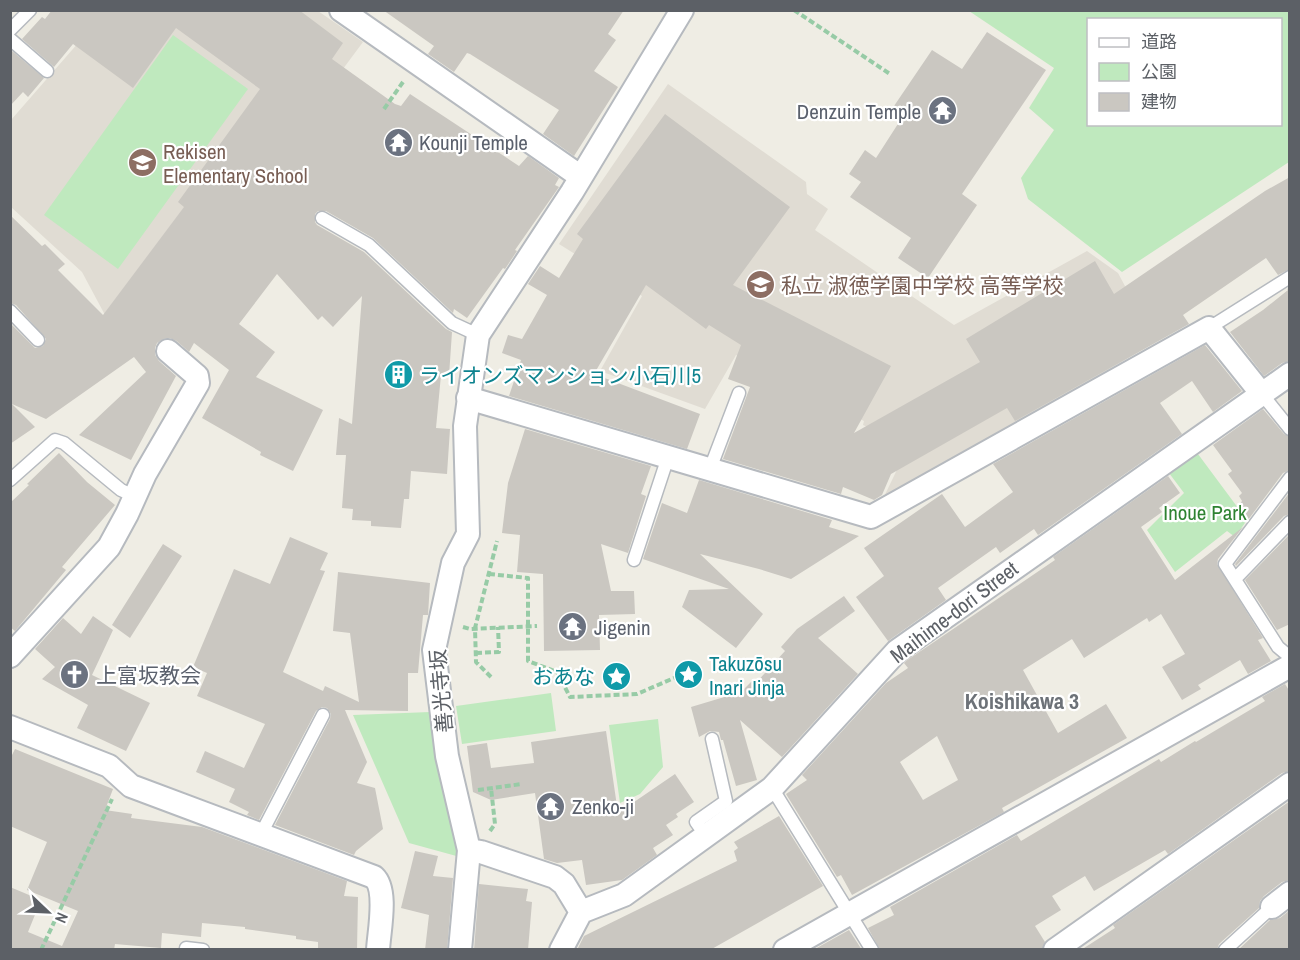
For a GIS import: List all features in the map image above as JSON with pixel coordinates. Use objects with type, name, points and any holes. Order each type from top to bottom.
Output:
[{"type":"street","points":[[341,10],[581,177]]},
{"type":"street","points":[[478,335],[581,177],[682,10]]},
{"type":"street","points":[[468,398],[871,517],[1209,328],[1262,393]]},
{"type":"street","name":"善光寺坂","points":[[460,950],[469,850],[447,756],[434,650],[447,562],[468,534],[465,426],[478,335]]},
{"type":"street","points":[[10,656],[109,547],[134,496],[198,383],[197,376],[168,351]]},
{"type":"street","name":"Maihime-dori Street","points":[[581,912],[624,895],[772,789],[897,651],[1290,374]]},
{"type":"street","points":[[785,950],[1290,666]]},
{"type":"street","points":[[10,727],[109,766],[131,786],[378,880],[381,893],[378,950]]},
{"type":"street","points":[[1055,950],[1290,784]]},
{"type":"street","points":[[469,850],[555,877],[564,884],[581,912],[561,950]]},
{"type":"street","points":[[1272,907],[1290,893]]},
{"type":"lane","points":[[10,30],[30,10]]},
{"type":"lane","points":[[10,39],[47,72]]},
{"type":"lane","points":[[321,218],[369,245],[452,323],[478,335]]},
{"type":"lane","points":[[1209,328],[1290,277]]},
{"type":"lane","points":[[10,311],[38,340]]},
{"type":"lane","points":[[710,469],[739,393]]},
{"type":"lane","points":[[1262,393],[1290,429]]},
{"type":"lane","points":[[10,480],[55,440],[64,443],[121,490],[134,496]]},
{"type":"lane","points":[[634,560],[668,457]]},
{"type":"lane","points":[[1290,478],[1225,564],[1278,647],[1290,657]]},
{"type":"lane","points":[[1236,579],[1290,522]]},
{"type":"lane","points":[[261,834],[323,715]]},
{"type":"lane","points":[[706,836],[696,822],[726,801],[712,739]]},
{"type":"lane","points":[[772,789],[872,950]]},
{"type":"lane","points":[[1225,950],[1272,907]]},
{"type":"lane","points":[[186,950],[203,950]]},
{"type":"path","points":[[794,10],[890,74]]},
{"type":"path","points":[[384,109],[416,64]]},
{"type":"path","points":[[491,677],[476,662],[472,628],[497,541]]},
{"type":"path","points":[[489,574],[528,578],[528,661],[557,672],[570,697],[637,694],[681,675]]},
{"type":"path","points":[[472,628],[537,626]]},
{"type":"path","points":[[476,653],[500,652],[498,627]]},
{"type":"path","points":[[455,793],[522,784]]},
{"type":"path","points":[[487,836],[495,824],[491,788]]},
{"type":"path","points":[[41,950],[110,803]]},
{"type":"shaded area","name":"Rekisen Elementary School","points":[[106,11],[318,11],[363,42],[219,236],[248,260],[181,346],[156,328],[105,315],[82,272],[11,207],[11,120]]},
{"type":"shaded area","name":"私立 淑徳学園中学校 高等学校","points":[[668,84],[806,182],[807,194],[828,209],[815,230],[954,325],[1087,251],[1118,273],[1155,342],[880,505],[906,451],[902,443],[863,425],[864,421],[736,355],[705,409],[600,371],[642,296],[559,244]]},
{"type":"green space","points":[[969,11],[1289,11],[1289,162],[1122,272],[1028,199],[1021,178],[1054,130],[1029,108],[1054,68]]},
{"type":"green space","points":[[173,35],[248,89],[118,269],[44,215]]},
{"type":"green space","name":"Inoue Park","points":[[1195,450],[1247,520],[1235,537],[1227,531],[1175,572],[1147,530],[1184,493],[1166,469]]},
{"type":"green space","points":[[551,693],[556,731],[462,744],[456,706]]},
{"type":"green space","points":[[430,712],[460,857],[409,843],[353,715]]},
{"type":"green space","points":[[658,719],[663,767],[640,794],[620,803],[609,725]]},
{"type":"building","points":[[52,10],[299,10],[343,43],[332,59],[395,104],[401,106],[410,94],[519,166],[528,156],[559,178],[555,185],[559,187],[515,250],[517,251],[467,318],[454,309],[453,313],[373,238],[326,211],[318,211],[315,214],[317,225],[364,252],[446,329],[452,332],[449,376],[441,375],[436,428],[450,429],[447,474],[411,471],[409,499],[404,499],[401,528],[371,526],[371,521],[352,520],[353,509],[342,508],[346,455],[336,455],[339,418],[352,424],[362,296],[333,327],[322,316],[318,320],[277,274],[239,324],[275,352],[256,377],[323,410],[293,471],[260,455],[261,452],[202,418],[229,370],[194,343],[189,352],[170,338],[157,343],[155,355],[176,376],[131,460],[79,435],[146,372],[134,357],[46,419],[12,404],[35,427],[10,444],[10,323],[35,348],[43,346],[46,339],[16,305],[10,303],[10,215],[42,246],[45,244],[65,264],[58,270],[103,315],[184,207],[178,202],[260,89],[176,28],[133,88],[73,44],[54,67],[22,39],[42,17],[45,19]]},
{"type":"building","points":[[383,10],[624,10],[608,34],[616,40],[594,71],[618,87],[574,156],[543,134],[559,110],[470,54],[467,53],[454,72],[428,54],[434,46]]},
{"type":"building","points":[[987,32],[1046,70],[962,194],[977,205],[928,278],[898,258],[911,238],[850,197],[861,182],[849,174],[865,150],[876,158],[905,113],[894,106],[932,50],[962,69]]},
{"type":"building","points":[[12,51],[44,78],[28,97],[23,92],[10,106]]},
{"type":"building","points":[[665,114],[790,207],[733,285],[891,366],[854,433],[980,362],[966,339],[1095,261],[1114,294],[1265,191],[1290,177],[1290,269],[1278,275],[1266,258],[1183,315],[1189,324],[1015,421],[1007,408],[891,474],[882,495],[874,500],[843,487],[841,494],[723,459],[750,387],[728,379],[741,345],[709,325],[706,329],[646,285],[594,374],[700,414],[687,449],[509,396],[521,360],[502,353],[508,335],[522,339],[547,295],[528,284],[540,266],[559,278],[583,239],[577,234]]},
{"type":"building","points":[[1290,287],[1290,361],[1282,363],[1264,376],[1230,332],[1263,310]]},
{"type":"building","points":[[1205,345],[1242,391],[1213,412],[1192,381],[1160,403],[1182,434],[1038,535],[1034,529],[1000,553],[996,547],[938,588],[946,600],[888,641],[856,597],[884,576],[864,548],[942,494],[965,527],[1013,492],[993,464]]},
{"type":"building","points":[[1263,409],[1284,434],[1290,437],[1290,470],[1283,473],[1248,520],[1238,506],[1242,501],[1239,496],[1242,493],[1228,474],[1232,471],[1213,445]]},
{"type":"building","points":[[525,429],[651,466],[641,494],[646,496],[628,553],[601,544],[611,591],[634,591],[635,614],[599,615],[600,650],[544,651],[543,574],[517,572],[520,535],[502,533],[508,483]]},
{"type":"building","points":[[59,453],[87,482],[115,505],[62,567],[66,570],[15,631],[10,627],[10,503]]},
{"type":"building","points":[[1168,476],[1180,493],[1159,508],[1162,512],[1141,527],[1175,580],[1243,527],[1218,559],[1217,564],[1263,638],[1258,640],[1271,661],[1248,674],[1240,660],[1198,685],[1201,689],[1182,700],[1162,667],[1185,654],[1161,614],[1149,622],[1147,618],[1084,658],[1072,639],[1023,670],[1058,733],[1106,704],[1127,738],[1002,808],[1004,812],[852,895],[841,875],[837,877],[786,794],[807,780],[802,775],[886,683],[908,668],[904,663],[906,661],[1055,560],[1053,557]],"holes":[[[937,736],[958,780],[923,800],[900,762]]]},
{"type":"building","points":[[699,480],[832,520],[829,527],[859,536],[791,579],[700,554],[763,614],[736,648],[682,607],[689,590],[729,589],[643,559],[662,503],[687,513]]},
{"type":"building","points":[[1290,492],[1290,514],[1284,516],[1236,566],[1235,564]]},
{"type":"building","points":[[1290,534],[1290,624],[1277,630],[1245,580]]},
{"type":"building","points":[[290,537],[328,553],[320,570],[325,571],[283,672],[323,691],[325,686],[359,702],[350,633],[333,631],[338,572],[430,583],[428,615],[423,615],[418,673],[408,673],[408,711],[345,710],[367,762],[357,783],[375,788],[383,829],[354,855],[275,825],[330,719],[331,714],[327,708],[322,707],[316,711],[259,820],[247,815],[249,812],[229,802],[235,789],[196,772],[205,751],[244,768],[265,724],[197,696],[207,673],[193,667],[234,569],[270,584]]},
{"type":"building","points":[[163,544],[182,556],[130,638],[112,625]]},
{"type":"building","points":[[844,596],[855,611],[818,638],[858,674],[782,757],[740,720],[757,780],[736,786],[719,732],[710,731],[699,737],[691,707],[741,692],[752,681],[755,684],[785,651],[781,647],[797,629]]},
{"type":"building","points":[[93,616],[113,630],[92,675],[150,703],[126,751],[77,728],[88,705],[42,679],[55,667],[35,649],[63,618],[81,634]]},
{"type":"building","points":[[1285,684],[1290,692],[1290,771],[1282,773],[1168,854],[1165,850],[1094,891],[1085,876],[1052,896],[1061,910],[1035,926],[1045,942],[1042,950],[880,950],[868,928],[894,915],[890,907],[1017,835],[1021,841],[1159,759],[1161,762],[1265,701],[1262,697]]},
{"type":"building","points":[[606,731],[618,813],[675,774],[694,802],[676,814],[678,817],[666,825],[673,835],[653,848],[657,855],[622,880],[586,885],[582,860],[557,863],[544,859],[535,793],[491,800],[473,792],[467,746],[487,743],[491,768],[534,763],[531,742]]},
{"type":"building","points":[[15,749],[113,789],[105,810],[132,814],[131,818],[202,827],[347,881],[344,896],[358,897],[357,950],[318,950],[318,942],[296,939],[296,936],[245,929],[245,927],[202,923],[201,937],[162,933],[161,948],[115,944],[114,950],[10,950],[10,887],[41,900],[28,932],[62,946],[78,911],[27,890],[47,842],[10,826],[10,759]]},
{"type":"building","points":[[1290,801],[1290,880],[1282,882],[1264,896],[1259,908],[1219,944],[1217,950],[1081,950],[1115,928],[1113,925]]},
{"type":"building","points":[[779,816],[823,886],[710,950],[577,950],[584,936],[737,861],[734,851],[738,848],[734,842]]},
{"type":"building","points":[[415,851],[438,856],[433,876],[453,878],[447,950],[425,950],[429,915],[401,908]]},
{"type":"building","points":[[479,884],[528,889],[526,901],[532,902],[528,950],[474,950]]},
{"type":"building","points":[[1290,910],[1290,950],[1238,950],[1270,920],[1280,918]]},
{"type":"building","points":[[849,930],[862,950],[813,950]]},
{"type":"place","name":"Denzuin Temple","points":[[942,111]]},
{"type":"place","name":"Kounji Temple","points":[[398,142]]},
{"type":"place","name":"Rekisen Elementary School","points":[[142,163]]},
{"type":"place","name":"私立 淑徳学園中学校 高等学校","points":[[760,285]]},
{"type":"place","name":"ライオンズマンション小石川5","points":[[398,375]]},
{"type":"place","name":"Jigenin","points":[[573,627]]},
{"type":"place","name":"上富坂教会","points":[[75,675]]},
{"type":"place","name":"Takuzōsu Inari Jinja","points":[[688,675]]},
{"type":"place","name":"おあな","points":[[616,676]]},
{"type":"place","name":"Zenko-ji","points":[[551,806]]},
{"type":"district","name":"Koishikawa 3","points":[[1022,701]]}]
